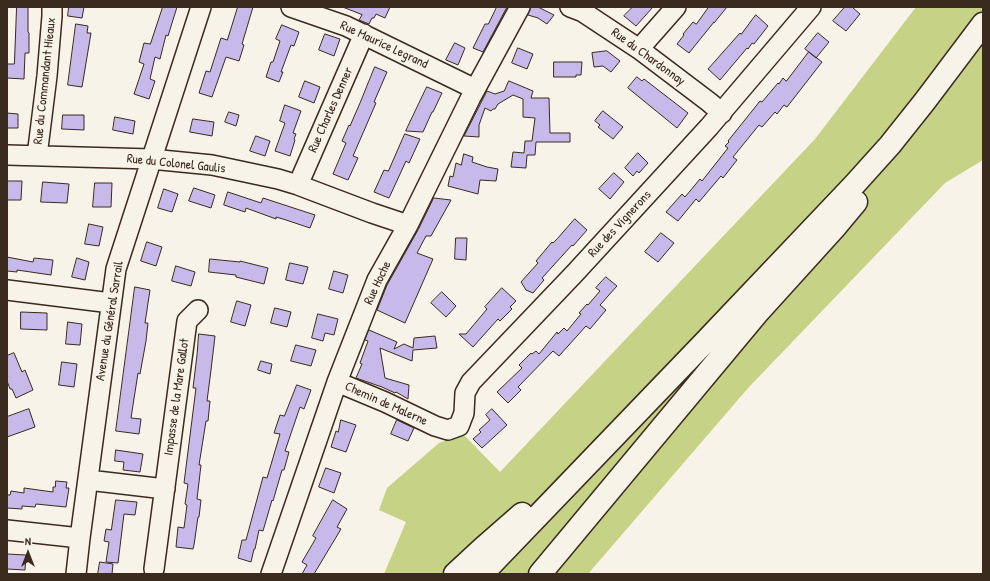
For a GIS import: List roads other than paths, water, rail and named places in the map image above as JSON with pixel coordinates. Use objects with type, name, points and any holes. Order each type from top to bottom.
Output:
[{"type":"main road","points":[[482,574],[879,156],[925,101],[983,24]]},
{"type":"main road","points":[[492,574],[646,414],[858,189],[919,120],[983,36]]},
{"type":"main road","points":[[540,574],[759,310],[836,226],[937,106],[983,42]]},
{"type":"main road","points":[[455,574],[533,505],[592,449],[626,424]]},
{"type":"street","name":"Rue du Commandant Hieaux","points":[[37,156],[48,76],[52,7]]},
{"type":"street","name":"Avenue du Général Sarrail","points":[[76,574],[116,269],[201,7]]},
{"type":"street","name":"Rue Maurice Legrand","points":[[292,7],[314,11],[475,89]]},
{"type":"street","name":"Rue Hoche","points":[[271,574],[337,382],[378,280],[408,225],[475,89],[520,7]]},
{"type":"street","name":"Rue du Chardonnay","points":[[570,7],[583,12],[639,49],[722,113]]},
{"type":"street","points":[[639,49],[676,7]]},
{"type":"street","name":"Rue des Vignerons","points":[[435,426],[448,430],[459,426],[464,413],[465,393],[471,382],[580,267],[722,113],[811,7]]},
{"type":"street","name":"Rue Charles Denner","points":[[298,185],[364,34]]},
{"type":"street","name":"Rue du Colonel Gaulis","points":[[7,155],[151,159],[212,165],[278,179],[298,185],[408,225]]},
{"type":"street","points":[[7,290],[111,303]]},
{"type":"street","name":"Impasse de la Mare Gallot","points":[[154,569],[187,321],[198,310]]},
{"type":"street","name":"Chemin de Malerne","points":[[337,382],[385,402],[435,426]]},
{"type":"street","points":[[88,480],[165,489]]},
{"type":"street","points":[[7,530],[80,538]]}]
